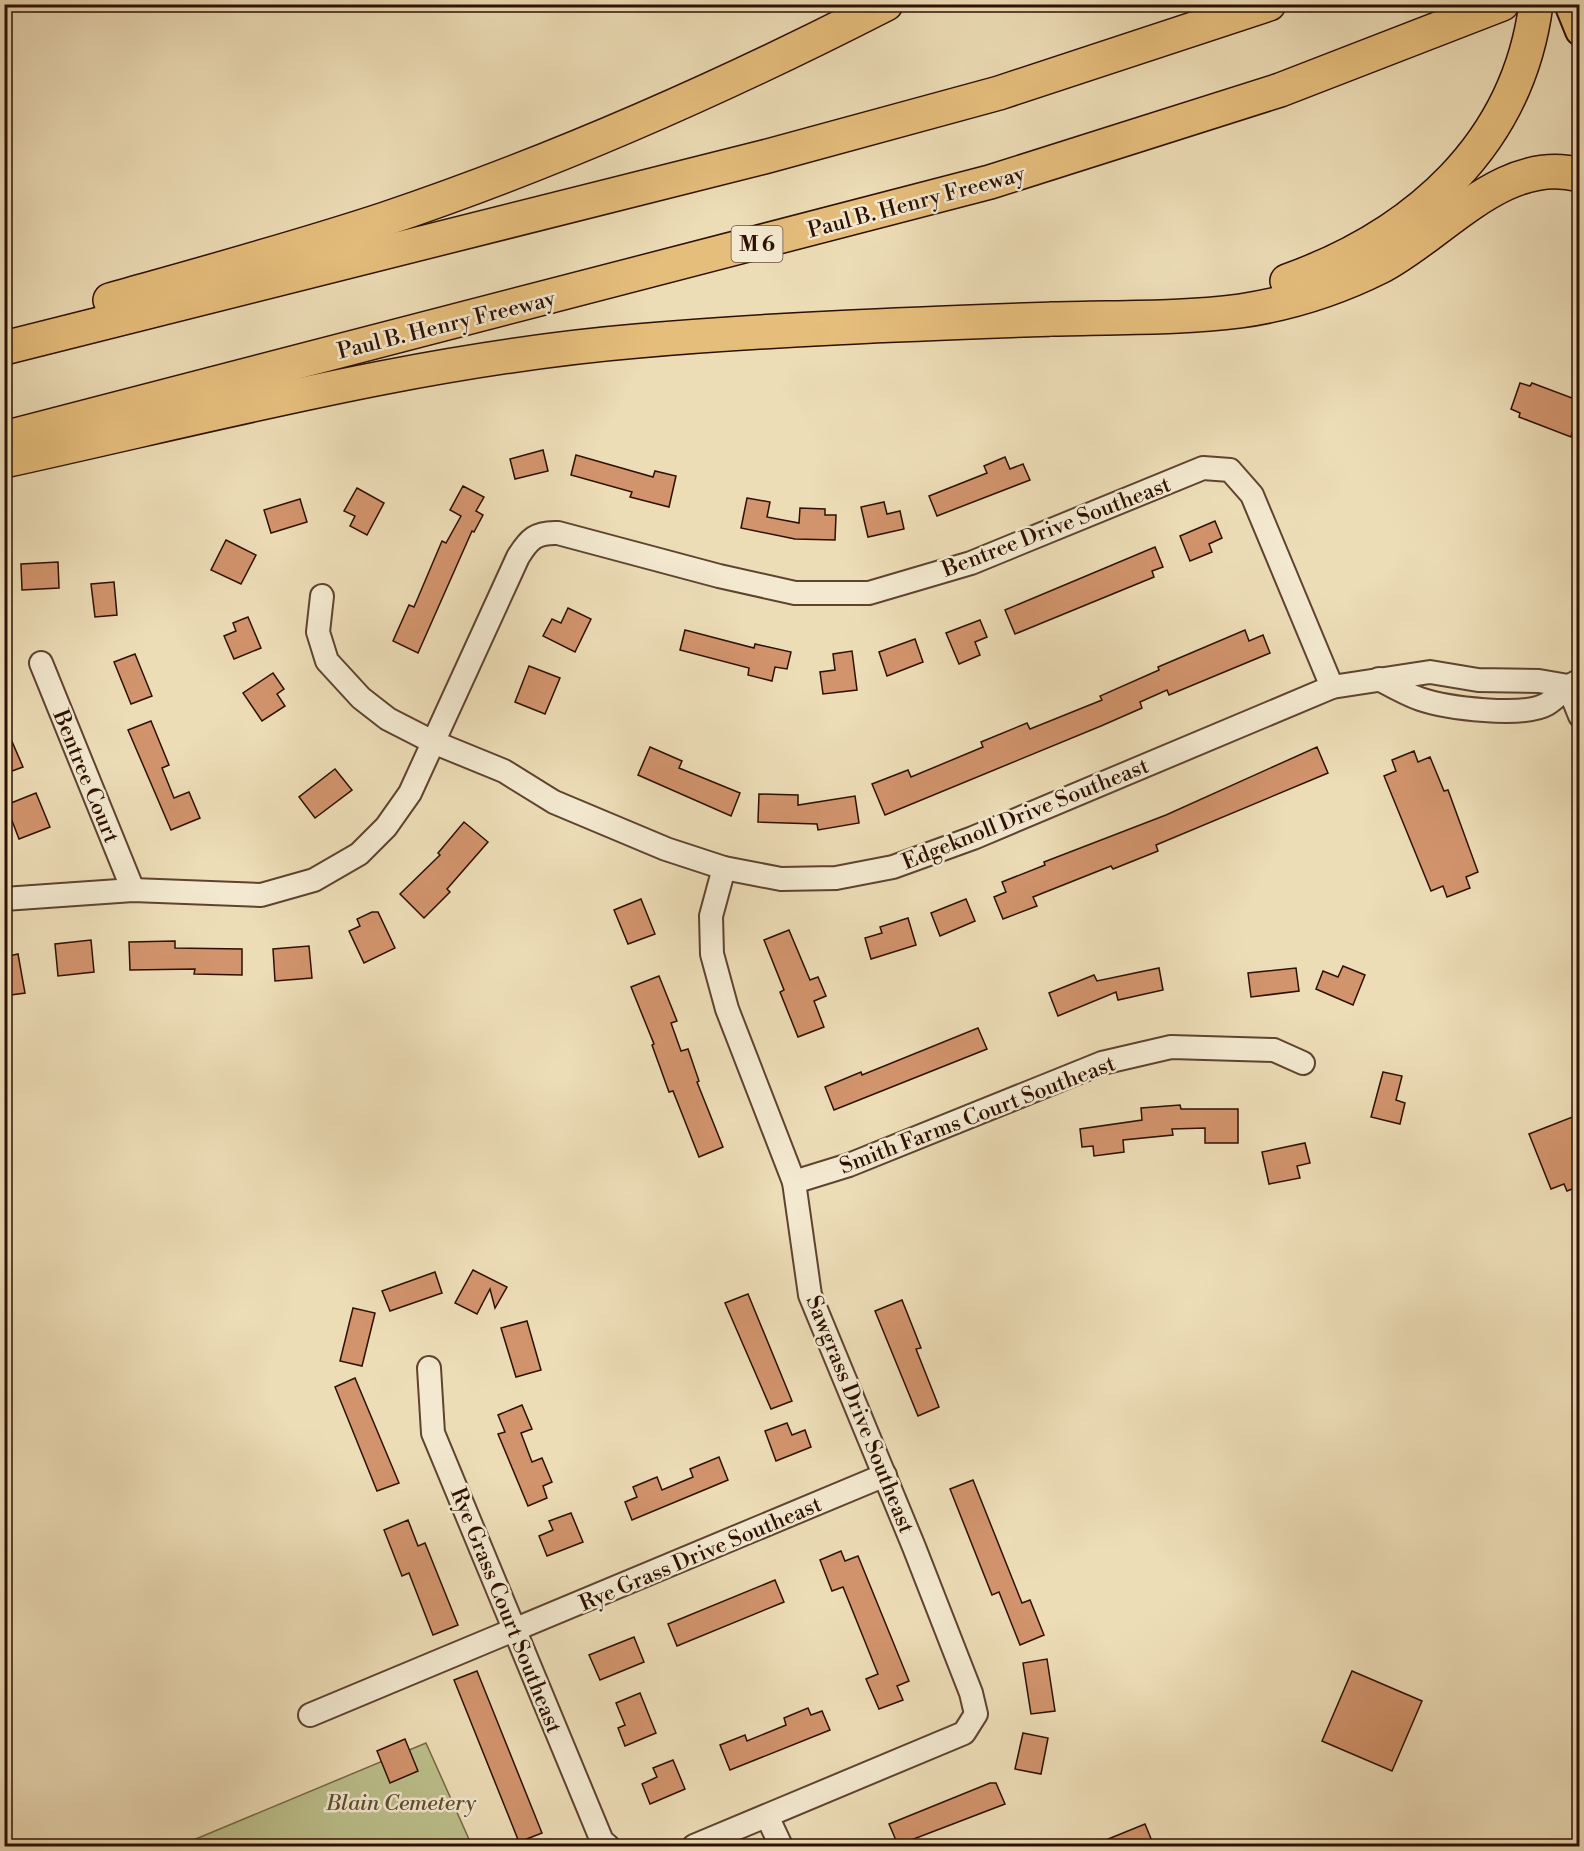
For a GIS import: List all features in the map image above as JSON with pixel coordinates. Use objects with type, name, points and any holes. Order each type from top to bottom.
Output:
[{"type":"highway","points":[[4,329],[298,247],[495,180],[710,91],[886,4]]},
{"type":"highway","points":[[4,348],[831,139],[999,93],[1269,4]]},
{"type":"highway","points":[[1055,319],[1228,297],[1267,289],[1331,263],[1387,231],[1416,212],[1446,185],[1472,160],[1491,132],[1510,100],[1532,28],[1536,4]]},
{"type":"highway","name":"Paul B. Henry Freeway","points":[[4,438],[990,182],[1280,90],[1498,6]]},
{"type":"highway","points":[[4,461],[362,383],[481,360],[638,341],[1055,319],[1195,316],[1244,310],[1311,295],[1383,265],[1511,179],[1544,170],[1580,175]]},
{"type":"main road","points":[[1569,4],[1580,31]]},
{"type":"street","name":"Bentree Drive Southeast","points":[[433,742],[528,541],[540,532],[558,533],[719,576],[795,593],[869,593],[971,563],[1203,468],[1230,470],[1252,495],[1332,687]]},
{"type":"street","name":"Edgeknoll Drive Southeast","points":[[322,596],[318,632],[327,661],[361,698],[379,712],[433,742],[504,771],[554,802],[666,849],[724,868],[781,879],[836,878],[893,867],[973,838],[1332,687],[1430,672],[1478,680],[1574,684]]},
{"type":"street","name":"Bentree Court","points":[[41,663],[134,890]]},
{"type":"street","points":[[1378,679],[1420,698],[1452,707],[1513,710],[1546,704],[1574,684],[1580,716]]},
{"type":"street","points":[[4,899],[134,890],[261,895],[314,880],[359,854],[386,827],[410,793],[433,742]]},
{"type":"street","name":"Sawgrass Drive Southeast","points":[[724,868],[711,916],[712,954],[727,1009],[794,1182],[810,1295],[885,1475],[971,1693],[976,1714],[964,1733],[767,1816]]},
{"type":"street","name":"Smith Farms Court Southeast","points":[[794,1182],[849,1165],[1102,1063],[1171,1047],[1274,1050],[1303,1063]]},
{"type":"street","name":"Rye Grass Court Southeast","points":[[429,1368],[433,1433],[602,1841],[608,1846]]},
{"type":"street","name":"Rye Grass Drive Southeast","points":[[310,1715],[885,1475]]},
{"type":"street","points":[[694,1846],[767,1816],[781,1846]]},
{"type":"green space","name":"Blain Cemetery","points":[[426,1743],[472,1846],[179,1846]]},
{"type":"building","points":[[1520,383],[1530,386],[1532,383],[1580,401],[1580,435],[1572,433],[1571,437],[1519,417],[1520,413],[1511,409]]},
{"type":"building","points":[[543,450],[548,471],[515,479],[510,459]]},
{"type":"building","points":[[576,455],[653,477],[655,471],[676,476],[669,507],[630,497],[632,492],[571,475]]},
{"type":"building","points":[[1005,457],[1010,469],[1023,464],[1030,480],[937,516],[929,496],[987,473],[984,466]]},
{"type":"building","points":[[463,486],[484,497],[476,511],[483,515],[474,532],[472,531],[418,653],[393,641],[409,605],[414,607],[442,541],[446,543],[461,516],[450,510]]},
{"type":"building","points":[[357,488],[384,503],[367,535],[350,526],[355,516],[344,511]]},
{"type":"building","points":[[747,498],[770,502],[767,517],[799,523],[800,508],[825,509],[825,515],[836,515],[835,540],[795,539],[741,528]]},
{"type":"building","points":[[300,499],[307,522],[271,533],[264,510]]},
{"type":"building","points":[[884,502],[887,514],[900,511],[904,529],[868,537],[861,507]]},
{"type":"building","points":[[1215,521],[1222,538],[1209,544],[1212,552],[1190,561],[1180,536]]},
{"type":"building","points":[[226,540],[256,555],[241,584],[211,570]]},
{"type":"building","points":[[1155,547],[1163,567],[1152,571],[1154,577],[1015,634],[1005,610]]},
{"type":"building","points":[[58,562],[59,588],[22,590],[21,564]]},
{"type":"building","points":[[114,582],[117,615],[95,617],[91,584]]},
{"type":"building","points":[[568,608],[591,619],[575,652],[543,636],[552,619],[561,623]]},
{"type":"building","points":[[248,617],[261,648],[234,659],[224,636],[236,631],[233,623]]},
{"type":"building","points":[[980,620],[987,637],[975,642],[980,655],[959,664],[946,633]]},
{"type":"building","points":[[685,630],[754,648],[755,644],[791,652],[787,669],[775,667],[772,681],[748,675],[749,668],[680,650]]},
{"type":"building","points":[[1245,630],[1249,641],[1263,635],[1270,653],[1169,695],[1167,690],[1140,702],[1142,708],[885,815],[872,784],[908,770],[911,777],[983,747],[981,742],[1027,723],[1030,729],[1102,700],[1100,696],[1159,670],[1158,667]]},
{"type":"building","points":[[915,639],[923,662],[887,676],[879,652]]},
{"type":"building","points":[[852,651],[857,690],[823,694],[820,672],[835,670],[833,654]]},
{"type":"building","points":[[135,654],[152,696],[131,704],[114,662]]},
{"type":"building","points":[[529,666],[560,678],[545,714],[515,702]]},
{"type":"building","points":[[273,673],[284,689],[277,694],[285,706],[262,721],[243,693]]},
{"type":"building","points":[[151,721],[169,765],[162,768],[174,798],[189,792],[200,818],[171,830],[128,730]]},
{"type":"building","points":[[4,723],[23,767],[4,774]]},
{"type":"building","points":[[650,747],[682,761],[679,768],[740,793],[731,816],[638,775]]},
{"type":"building","points":[[1317,747],[1328,773],[1156,845],[1158,851],[1113,869],[1111,866],[1033,897],[1037,906],[1003,919],[994,897],[1006,892],[1002,882],[1045,865],[1044,862],[1166,815]]},
{"type":"building","points":[[1414,751],[1418,762],[1430,757],[1444,791],[1448,790],[1478,872],[1466,877],[1470,888],[1447,897],[1443,886],[1431,891],[1384,776],[1396,771],[1392,760]]},
{"type":"building","points":[[335,769],[352,790],[315,818],[299,797]]},
{"type":"building","points":[[36,793],[50,827],[19,839],[6,805]]},
{"type":"building","points":[[759,794],[798,795],[798,805],[855,796],[859,823],[818,830],[817,824],[758,822]]},
{"type":"building","points":[[464,822],[488,842],[447,889],[450,892],[424,918],[400,894],[440,855],[438,853]]},
{"type":"building","points":[[641,899],[655,934],[628,944],[614,910]]},
{"type":"building","points":[[966,899],[975,921],[940,936],[931,913]]},
{"type":"building","points":[[372,912],[378,912],[395,948],[364,963],[349,931],[360,926],[357,919]]},
{"type":"building","points":[[908,918],[916,945],[871,959],[865,938],[882,933],[880,927]]},
{"type":"building","points":[[789,930],[810,980],[818,977],[826,996],[814,1001],[824,1027],[798,1037],[780,992],[784,990],[764,940]]},
{"type":"building","points":[[91,940],[94,972],[58,976],[55,944]]},
{"type":"building","points":[[175,941],[175,948],[242,949],[242,975],[194,974],[195,969],[130,970],[129,942]]},
{"type":"building","points":[[309,946],[312,978],[275,981],[273,949]]},
{"type":"building","points":[[18,954],[25,993],[4,996],[4,957]]},
{"type":"building","points":[[1343,966],[1365,975],[1353,1005],[1316,989],[1323,971],[1338,977]]},
{"type":"building","points":[[1159,968],[1163,990],[1118,1000],[1116,992],[1058,1016],[1049,993],[1094,975],[1097,981]]},
{"type":"building","points":[[1296,968],[1299,991],[1251,997],[1248,973]]},
{"type":"building","points":[[659,976],[677,1021],[671,1023],[681,1051],[688,1049],[699,1081],[697,1082],[723,1147],[699,1157],[673,1091],[669,1092],[652,1045],[654,1044],[631,987]]},
{"type":"building","points":[[978,1028],[987,1049],[834,1110],[825,1087],[861,1072],[862,1075]]},
{"type":"building","points":[[1383,1072],[1402,1076],[1396,1100],[1405,1103],[1400,1124],[1371,1117]]},
{"type":"building","points":[[1180,1105],[1181,1109],[1238,1109],[1238,1143],[1205,1143],[1205,1128],[1172,1129],[1173,1135],[1123,1140],[1124,1152],[1094,1156],[1093,1146],[1082,1147],[1080,1129],[1142,1120],[1141,1108]]},
{"type":"building","points":[[1580,1114],[1580,1186],[1567,1191],[1564,1184],[1551,1189],[1529,1134]]},
{"type":"building","points":[[1305,1143],[1310,1163],[1297,1166],[1300,1178],[1269,1184],[1262,1152]]},
{"type":"building","points":[[473,1270],[507,1287],[495,1308],[490,1289],[477,1314],[455,1303]]},
{"type":"building","points":[[435,1272],[442,1293],[390,1311],[382,1291]]},
{"type":"building","points":[[748,1294],[792,1401],[771,1409],[725,1303]]},
{"type":"building","points":[[902,1300],[921,1348],[916,1349],[939,1407],[918,1416],[875,1311]]},
{"type":"building","points":[[353,1308],[375,1313],[362,1366],[340,1361]]},
{"type":"building","points":[[527,1321],[541,1370],[516,1377],[501,1328]]},
{"type":"building","points":[[355,1378],[399,1483],[377,1491],[335,1387]]},
{"type":"building","points":[[522,1405],[532,1429],[521,1433],[532,1462],[542,1458],[552,1482],[543,1486],[547,1498],[528,1506],[498,1434],[505,1432],[498,1415]]},
{"type":"building","points":[[787,1423],[792,1435],[805,1430],[811,1447],[776,1461],[765,1431]]},
{"type":"building","points":[[719,1457],[728,1480],[632,1520],[625,1502],[637,1497],[633,1487],[657,1477],[662,1490],[693,1477],[690,1469]]},
{"type":"building","points":[[973,1480],[1022,1603],[1030,1600],[1044,1635],[1020,1645],[999,1592],[992,1595],[950,1489]]},
{"type":"building","points":[[571,1513],[583,1542],[547,1556],[539,1536],[553,1530],[549,1521]]},
{"type":"building","points":[[408,1520],[418,1546],[425,1543],[458,1625],[433,1635],[409,1573],[402,1576],[384,1530]]},
{"type":"building","points":[[841,1551],[845,1561],[858,1556],[909,1681],[897,1686],[903,1700],[879,1709],[866,1679],[878,1674],[843,1587],[832,1591],[820,1560]]},
{"type":"building","points":[[775,1580],[784,1602],[677,1646],[668,1624]]},
{"type":"building","points":[[634,1637],[644,1662],[600,1680],[589,1655]]},
{"type":"building","points":[[1047,1659],[1055,1711],[1031,1714],[1023,1663]]},
{"type":"building","points":[[477,1671],[542,1833],[519,1842],[454,1680]]},
{"type":"building","points":[[1352,1671],[1422,1701],[1392,1771],[1322,1741]]},
{"type":"building","points":[[640,1693],[656,1733],[625,1746],[618,1728],[625,1725],[616,1703]]},
{"type":"building","points":[[808,1708],[811,1715],[822,1711],[830,1730],[730,1770],[720,1745],[745,1735],[747,1741],[786,1725],[784,1718]]},
{"type":"building","points":[[1023,1733],[1048,1738],[1041,1774],[1015,1769]]},
{"type":"building","points":[[405,1739],[418,1771],[390,1783],[377,1751]]},
{"type":"building","points":[[673,1760],[685,1789],[650,1804],[642,1784],[657,1777],[653,1768]]},
{"type":"building","points":[[990,1783],[996,1783],[1005,1804],[898,1845],[889,1824]]},
{"type":"building","points":[[1145,1824],[1154,1846],[1091,1846]]}]
